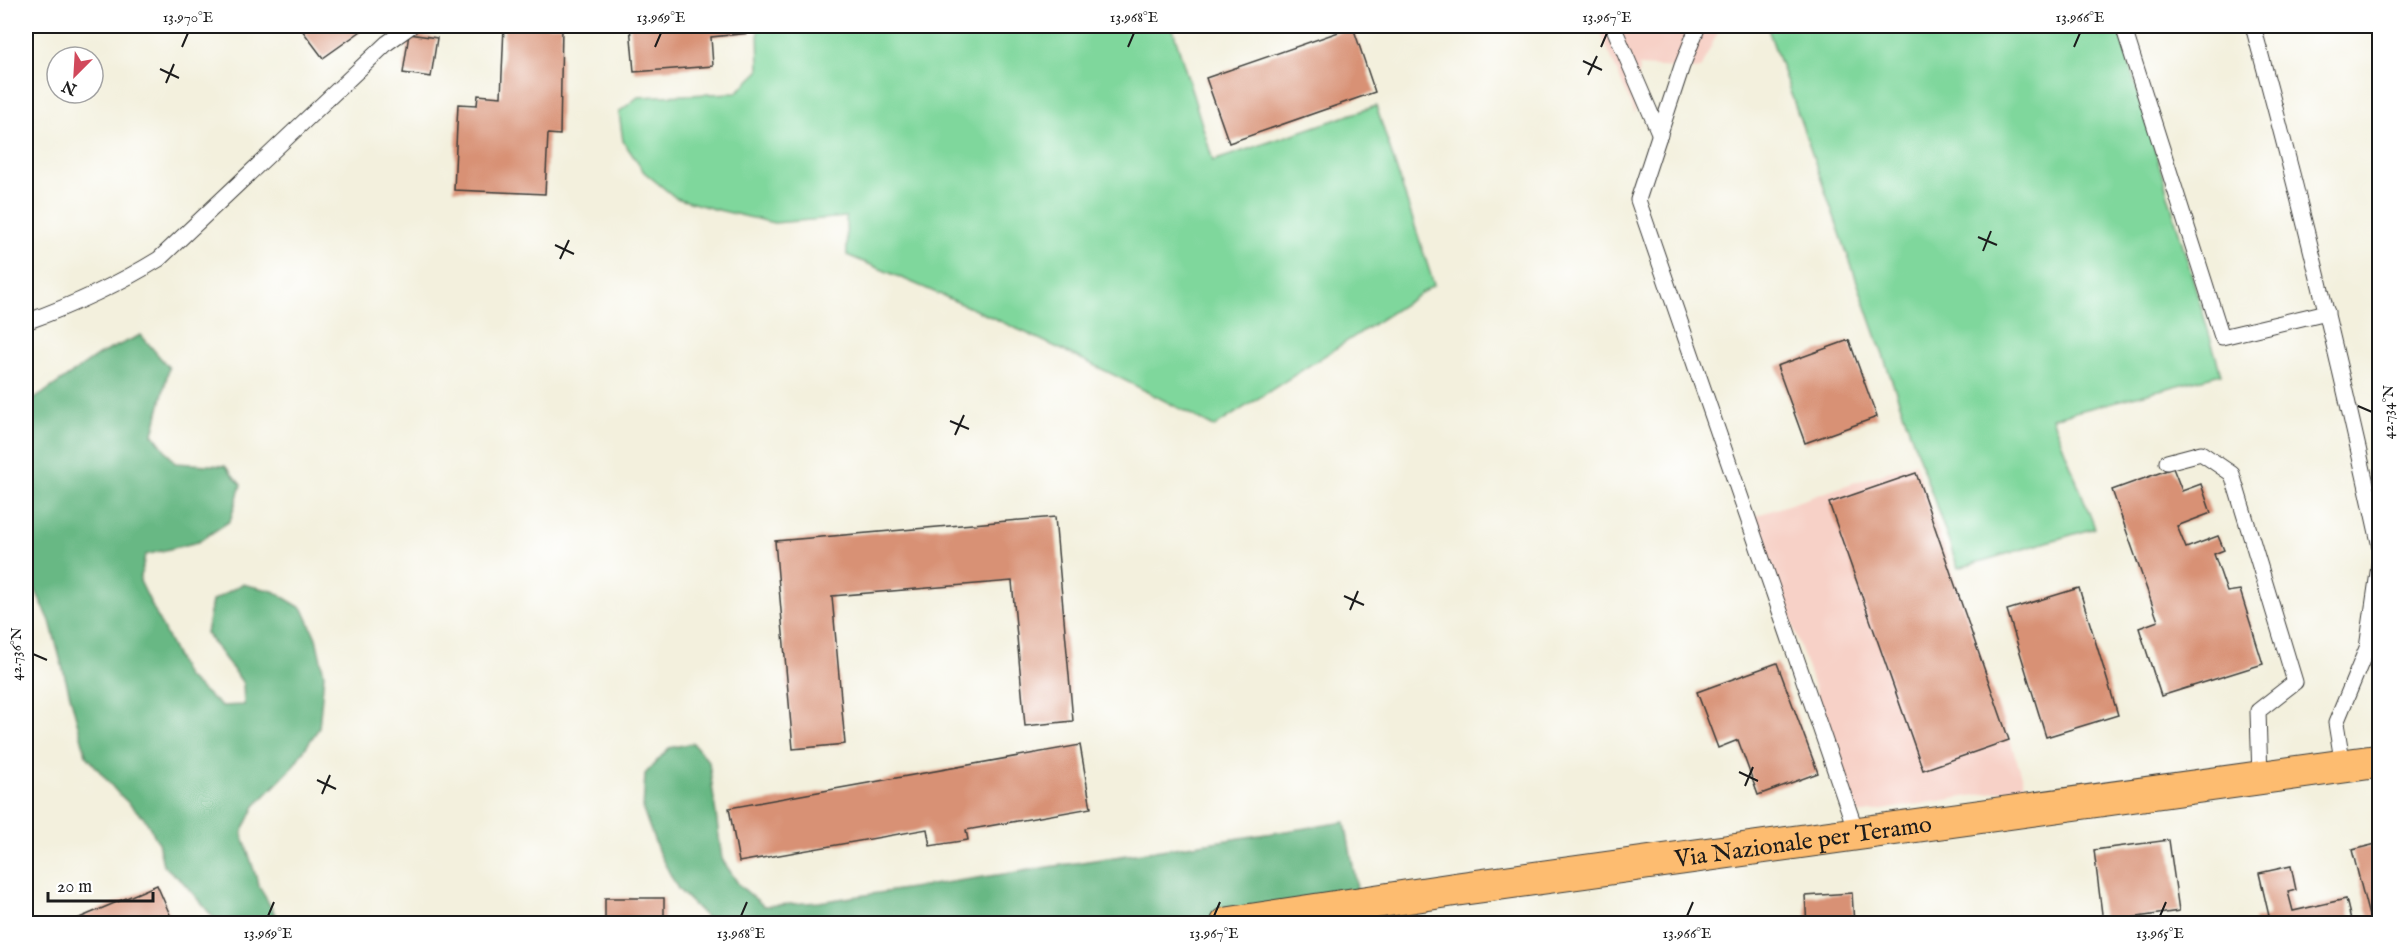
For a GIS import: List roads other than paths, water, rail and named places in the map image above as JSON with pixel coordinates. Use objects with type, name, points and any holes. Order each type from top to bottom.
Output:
[{"type":"main road","name":"Via Nazionale per Teramo","points":[[1227,924],[2379,761]]},
{"type":"lane","points":[[26,322],[57,311],[123,281],[159,259],[387,43],[411,26]]},
{"type":"lane","points":[[1613,26],[1660,135]]},
{"type":"lane","points":[[1698,26],[1682,66],[1638,200],[1857,834]]},
{"type":"lane","points":[[2123,26],[2222,337],[2327,312]]},
{"type":"lane","points":[[2253,26],[2295,180],[2327,312],[2379,547]]},
{"type":"lane","points":[[2167,462],[2201,453],[2232,474],[2295,682],[2258,711],[2260,778]]},
{"type":"lane","points":[[2343,766],[2336,723],[2367,648],[2379,559]]}]
